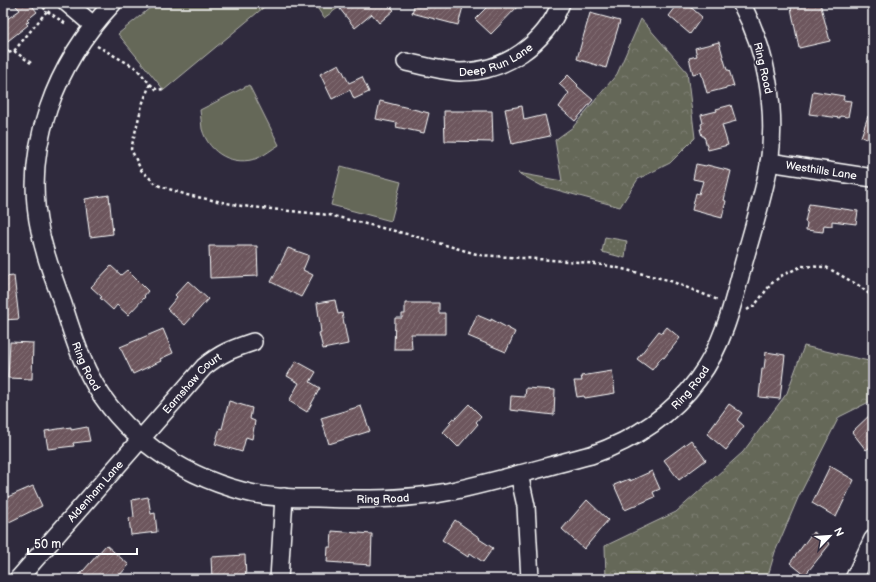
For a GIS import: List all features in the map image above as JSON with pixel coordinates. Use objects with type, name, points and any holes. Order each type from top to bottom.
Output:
[{"type":"street","points":[[68,3],[93,25]]},
{"type":"street","name":"Ring Road","points":[[113,3],[93,25],[73,56],[56,87],[47,110],[40,137],[36,164],[35,192],[37,217],[45,253],[78,352],[91,378],[108,404],[128,427],[163,456],[188,472],[215,483],[245,492],[284,497],[364,500],[401,498],[446,492],[591,455],[637,435],[660,420],[680,401],[698,379],[712,357],[724,332],[761,201],[769,162],[771,131],[770,101],[766,72],[758,41],[741,3]]},
{"type":"street","name":"Deep Run Lane","points":[[406,62],[432,69],[460,72],[480,70],[499,65],[517,57],[533,44],[546,30],[561,3]]},
{"type":"street","name":"Westhills Lane","points":[[769,162],[873,178]]},
{"type":"street","name":"Earnshaw Court","points":[[141,439],[204,367],[216,357],[253,342]]},
{"type":"street","name":"Aldenham Lane","points":[[18,579],[141,439]]},
{"type":"street","points":[[519,474],[526,506],[530,579]]},
{"type":"street","points":[[279,579],[284,497]]},
{"type":"street","points":[[854,579],[873,539]]},
{"type":"path","points":[[40,3],[47,11],[68,26]]},
{"type":"path","points":[[3,55],[14,51],[47,11]]},
{"type":"path","points":[[3,45],[10,52]]},
{"type":"path","points":[[96,46],[136,68],[150,84],[158,90],[164,89]]},
{"type":"path","points":[[14,51],[31,63]]},
{"type":"path","points":[[150,84],[142,105],[131,149],[141,170],[157,184],[187,195],[242,206],[329,215],[480,255],[580,262],[610,266],[668,280],[720,301]]},
{"type":"path","points":[[744,312],[755,304],[771,284],[781,276],[802,266],[826,267],[858,285],[873,297]]},
{"type":"green space","points":[[156,3],[269,3],[164,90],[118,34]]},
{"type":"green space","points":[[314,3],[345,3],[324,18]]},
{"type":"green space","points":[[641,19],[687,72],[695,138],[670,163],[638,179],[620,207],[542,186],[518,173],[562,181],[555,140],[573,127],[617,74]]},
{"type":"green space","points":[[249,85],[279,145],[258,158],[240,161],[216,152],[210,145],[205,138],[202,129],[200,110]]},
{"type":"green space","points":[[341,166],[401,182],[391,221],[331,205]]},
{"type":"green space","points":[[605,237],[627,241],[625,258],[602,252]]},
{"type":"green space","points":[[804,346],[873,362],[873,400],[839,417],[798,498],[775,552],[767,579],[606,579],[605,546],[676,512],[743,452],[787,393]]},
{"type":"building","points":[[13,3],[30,3],[37,12],[27,20],[29,22],[26,23],[28,25],[4,44],[3,22],[20,10]]},
{"type":"building","points":[[347,3],[387,3],[394,10],[379,23],[372,14],[355,28],[340,9]]},
{"type":"building","points":[[415,3],[464,3],[458,25],[412,13]]},
{"type":"building","points":[[491,3],[521,3],[491,34],[475,19]]},
{"type":"building","points":[[679,3],[686,3],[702,17],[690,34],[669,16]]},
{"type":"building","points":[[790,3],[820,3],[830,41],[799,48]]},
{"type":"building","points":[[590,13],[620,21],[606,68],[577,59]]},
{"type":"building","points":[[719,42],[727,70],[729,70],[734,86],[707,93],[701,72],[693,74],[689,58],[697,56],[695,48]]},
{"type":"building","points":[[339,64],[349,83],[362,77],[369,92],[354,99],[350,90],[332,99],[320,74]]},
{"type":"building","points":[[568,75],[578,85],[577,86],[593,100],[575,121],[559,107],[569,93],[559,84]]},
{"type":"building","points":[[813,91],[844,96],[843,100],[851,101],[848,117],[840,116],[840,118],[809,114]]},
{"type":"building","points":[[380,101],[429,113],[424,133],[396,127],[397,123],[376,119]]},
{"type":"building","points":[[731,105],[736,121],[722,125],[728,145],[708,150],[704,136],[702,136],[700,129],[702,129],[701,124],[703,123],[701,115],[717,111],[716,109]]},
{"type":"building","points":[[522,106],[524,120],[545,115],[550,136],[512,144],[505,109]]},
{"type":"building","points":[[444,111],[492,111],[493,142],[445,141]]},
{"type":"building","points":[[868,116],[873,117],[873,141],[861,137]]},
{"type":"building","points":[[696,164],[731,171],[724,200],[726,201],[722,218],[692,210],[696,193],[699,194],[703,181],[693,179]]},
{"type":"building","points":[[109,195],[113,234],[90,237],[85,199]]},
{"type":"building","points":[[809,204],[858,211],[856,224],[832,221],[832,226],[824,225],[823,232],[806,230],[807,223],[805,222]]},
{"type":"building","points":[[873,221],[873,244],[870,243]]},
{"type":"building","points":[[209,246],[257,246],[258,276],[210,278]]},
{"type":"building","points":[[288,248],[308,255],[303,270],[313,275],[301,297],[271,282]]},
{"type":"building","points":[[111,266],[121,275],[127,270],[148,291],[144,296],[145,297],[128,315],[117,305],[113,310],[91,287]]},
{"type":"building","points":[[14,276],[19,319],[3,320],[3,277]]},
{"type":"building","points":[[188,281],[208,299],[185,325],[167,309],[177,297],[175,295]]},
{"type":"building","points":[[335,300],[338,314],[342,313],[348,344],[323,349],[319,333],[321,332],[317,303]]},
{"type":"building","points":[[405,303],[439,303],[439,313],[445,313],[445,334],[411,334],[412,349],[394,349],[395,318],[402,318],[402,314],[405,314]]},
{"type":"building","points":[[477,315],[491,321],[491,319],[515,332],[506,352],[468,336]]},
{"type":"building","points":[[667,327],[680,338],[652,370],[637,359],[659,331],[662,333]]},
{"type":"building","points":[[163,329],[173,353],[160,359],[161,361],[133,374],[120,347]]},
{"type":"building","points":[[10,342],[33,343],[32,379],[8,378]]},
{"type":"building","points":[[766,352],[785,355],[780,399],[759,397],[762,369],[764,369]]},
{"type":"building","points":[[296,361],[316,372],[310,382],[320,388],[307,412],[289,401],[299,383],[287,376]]},
{"type":"building","points":[[612,371],[615,393],[585,398],[584,396],[577,397],[574,381],[582,381],[581,376]]},
{"type":"building","points":[[526,388],[555,390],[554,415],[510,410],[511,396],[525,397]]},
{"type":"building","points":[[229,401],[252,408],[250,419],[255,421],[252,439],[246,437],[242,452],[215,444],[220,428],[222,429]]},
{"type":"building","points":[[469,404],[481,416],[476,422],[478,424],[458,447],[443,432],[451,423],[449,422],[453,418],[455,419]]},
{"type":"building","points":[[729,404],[742,413],[737,420],[744,426],[726,450],[707,434]]},
{"type":"building","points":[[361,406],[370,431],[329,444],[321,418]]},
{"type":"building","points":[[873,412],[873,445],[866,450],[852,432]]},
{"type":"building","points":[[71,427],[71,430],[87,427],[90,441],[73,443],[74,446],[48,449],[45,431]]},
{"type":"building","points":[[691,440],[706,460],[679,480],[664,460]]},
{"type":"building","points":[[830,466],[854,480],[836,517],[812,503]]},
{"type":"building","points":[[652,471],[660,489],[653,492],[655,497],[625,510],[614,485],[629,479],[630,481]]},
{"type":"building","points":[[33,486],[42,506],[7,523],[3,515],[3,499]]},
{"type":"building","points":[[148,497],[151,514],[155,513],[157,532],[131,535],[129,518],[134,517],[132,500]]},
{"type":"building","points":[[587,500],[608,520],[584,549],[562,529]]},
{"type":"building","points":[[455,520],[493,548],[483,562],[470,553],[468,557],[442,540]]},
{"type":"building","points":[[332,531],[372,534],[371,565],[327,562],[328,547],[331,547]]},
{"type":"building","points":[[813,532],[830,544],[805,575],[790,563]]},
{"type":"building","points":[[106,545],[129,565],[116,579],[76,579]]},
{"type":"building","points":[[245,555],[246,579],[212,579],[211,557]]}]
